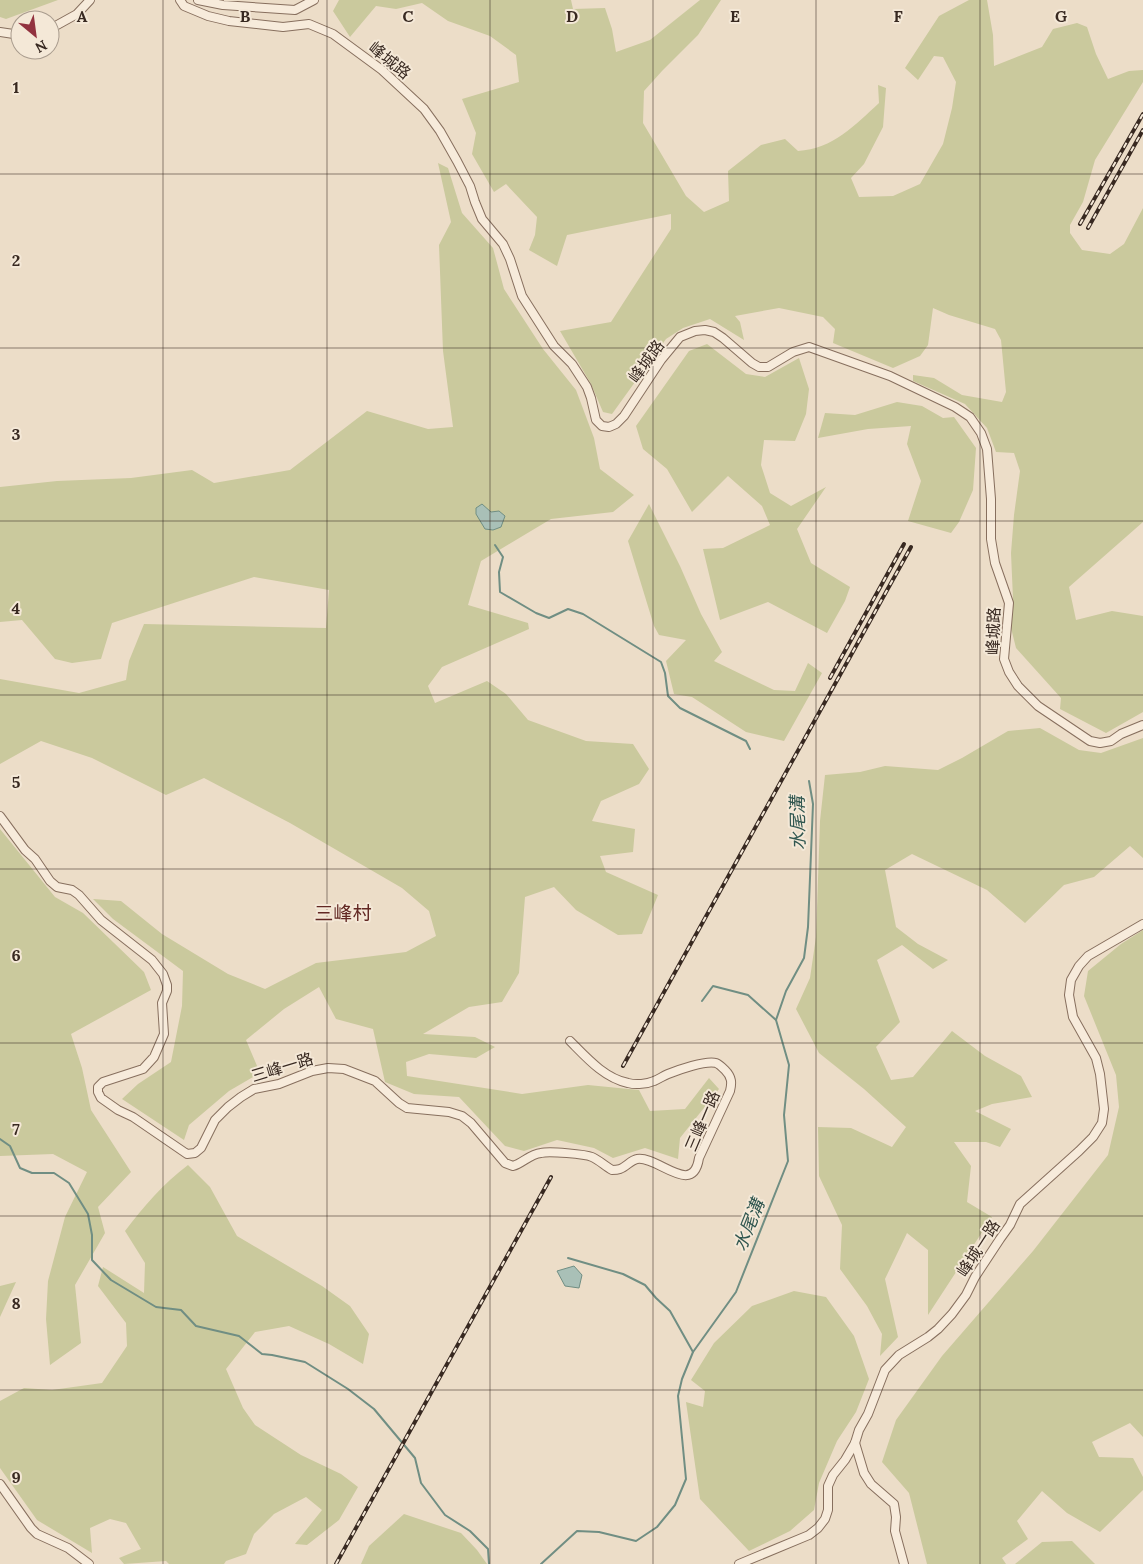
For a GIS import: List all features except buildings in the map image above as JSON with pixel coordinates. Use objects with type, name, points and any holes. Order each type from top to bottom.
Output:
[{"type":"street","points":[[60,23],[77,14],[90,0]]},
{"type":"street","name":"峰城路","points":[[180,0],[184,6],[208,16],[228,21],[283,27],[309,24],[333,34],[382,70],[419,104],[440,131],[457,161],[470,186],[482,219],[503,244],[522,296],[554,346],[572,364],[587,387],[596,420],[602,426],[609,427],[616,424],[624,416],[661,360],[680,337],[695,331],[705,330],[714,332],[723,338],[759,367],[768,367],[793,352],[809,347],[890,376],[955,407],[970,417],[981,433],[987,450],[991,499],[991,538],[995,563],[1009,604],[1004,659],[1009,672],[1018,686],[1038,706],[1090,741],[1100,743],[1111,740],[1143,725]]},
{"type":"street","points":[[198,0],[222,5],[295,10],[314,0]]},
{"type":"street","name":"三峰一路","points":[[0,816],[25,850],[35,859],[50,881],[57,887],[72,890],[79,895],[101,920],[152,960],[163,974],[167,991],[162,1004],[164,1034],[154,1057],[143,1069],[103,1082],[98,1087],[98,1092],[101,1098],[118,1110],[133,1116],[187,1154],[195,1153],[201,1148],[215,1120],[228,1107],[254,1089],[279,1084],[312,1071],[328,1068],[344,1069],[375,1081],[407,1108],[449,1112],[462,1116],[471,1123],[505,1163],[513,1166],[541,1152],[592,1156],[612,1170],[620,1169],[637,1159],[657,1163],[674,1173],[692,1174],[698,1168],[700,1158],[732,1083],[730,1076],[725,1070],[716,1064],[708,1063],[684,1068],[654,1081],[640,1084],[629,1083],[619,1080],[594,1065],[570,1041]]},
{"type":"street","name":"峰城一路","points":[[739,1564],[809,1535],[818,1528],[825,1519],[828,1510],[828,1486],[832,1475],[845,1460],[855,1442],[885,1370],[899,1355],[938,1329],[952,1314],[1010,1225],[1020,1204],[1079,1151],[1093,1137],[1102,1123],[1104,1109],[1100,1074],[1096,1058],[1073,1017],[1070,995],[1071,980],[1079,966],[1088,956],[1143,924]]},
{"type":"street","points":[[855,1442],[864,1473],[871,1484],[894,1504],[896,1517],[895,1531],[904,1564]]},
{"type":"street","points":[[0,1484],[30,1528],[37,1534],[68,1548],[89,1564]]},
{"type":"green space","points":[[0,0],[58,0],[31,10],[10,10],[10,18],[6,19],[0,17]]},
{"type":"green space","points":[[339,0],[571,0],[573,9],[605,8],[612,29],[616,52],[650,40],[700,0],[721,0],[698,35],[644,91],[643,123],[686,196],[704,212],[729,201],[728,171],[761,145],[785,139],[798,151],[822,146],[833,141],[879,103],[878,85],[886,88],[883,127],[864,164],[851,178],[859,197],[893,196],[920,184],[943,144],[956,82],[943,57],[934,56],[918,80],[905,68],[939,16],[969,0],[987,0],[993,35],[994,66],[1042,47],[1053,29],[1077,23],[1087,27],[1096,54],[1108,79],[1129,71],[1143,70],[1143,82],[1095,160],[1083,202],[1070,225],[1070,233],[1082,250],[1110,254],[1124,244],[1143,208],[1143,522],[1069,587],[1076,620],[1112,611],[1143,616],[1143,712],[1106,733],[1060,709],[1061,698],[1016,648],[1011,628],[1013,599],[1011,553],[1020,471],[1014,453],[996,452],[987,428],[965,404],[913,381],[913,375],[934,378],[962,395],[1002,402],[1006,392],[1001,340],[995,329],[933,308],[928,345],[920,356],[893,368],[833,343],[835,329],[823,317],[779,308],[735,316],[740,322],[744,340],[710,319],[683,328],[666,339],[612,414],[603,412],[591,384],[560,331],[611,322],[671,229],[671,214],[567,235],[557,266],[529,250],[535,235],[537,217],[506,184],[494,192],[472,154],[476,133],[462,99],[519,82],[516,55],[490,36],[448,21],[422,3],[396,9],[376,6],[350,37],[333,11]]},
{"type":"green space","points":[[438,163],[448,168],[462,213],[493,248],[504,289],[543,349],[576,390],[594,438],[600,469],[634,495],[613,512],[551,519],[481,561],[468,605],[528,623],[529,629],[442,667],[428,686],[435,703],[487,681],[506,694],[528,720],[586,741],[633,744],[649,769],[639,784],[601,801],[592,821],[635,829],[633,852],[600,856],[606,872],[658,895],[642,934],[618,935],[576,910],[554,887],[525,897],[519,973],[502,1002],[469,1007],[423,1034],[475,1037],[495,1047],[476,1058],[429,1054],[406,1062],[407,1076],[522,1094],[588,1085],[639,1090],[650,1111],[685,1109],[709,1078],[719,1089],[680,1138],[678,1159],[645,1148],[613,1158],[594,1148],[557,1140],[524,1151],[505,1146],[459,1097],[414,1094],[385,1082],[373,1029],[336,1019],[319,987],[284,1009],[246,1040],[260,1073],[229,1091],[189,1125],[184,1140],[122,1099],[138,1084],[171,1062],[182,1006],[183,971],[113,919],[93,899],[121,901],[162,934],[228,974],[265,989],[316,963],[406,952],[436,936],[429,911],[402,888],[290,823],[204,778],[166,795],[92,758],[41,741],[0,764],[0,679],[79,693],[126,680],[129,661],[144,624],[326,628],[329,590],[254,577],[112,623],[101,659],[72,663],[55,659],[22,620],[0,622],[0,487],[57,481],[131,478],[192,470],[214,483],[290,470],[367,411],[428,429],[453,427],[443,351],[439,245],[451,222]]},
{"type":"green space","points":[[707,344],[746,374],[765,377],[799,358],[809,389],[806,414],[795,441],[764,440],[761,465],[770,493],[791,506],[826,487],[797,529],[811,563],[850,587],[845,601],[827,633],[768,602],[720,620],[703,549],[723,548],[770,525],[762,506],[728,476],[692,512],[667,469],[643,449],[636,426],[689,351]]},
{"type":"green space","points":[[897,402],[922,406],[943,418],[954,417],[976,448],[973,490],[959,522],[951,533],[908,521],[921,481],[907,444],[911,426],[868,429],[818,438],[825,413],[855,415]]},
{"type":"green space","points":[[649,504],[680,566],[701,614],[722,652],[714,661],[774,690],[795,691],[808,663],[822,673],[784,741],[746,732],[692,697],[674,694],[666,661],[686,640],[659,635],[654,626],[628,541]]},
{"type":"green space","points":[[1040,728],[1079,750],[1101,753],[1143,738],[1143,858],[1130,846],[1094,877],[1064,885],[1025,923],[987,890],[912,854],[885,870],[896,927],[918,944],[948,960],[933,969],[902,945],[877,960],[900,1022],[876,1047],[891,1080],[913,1077],[952,1031],[985,1056],[1021,1076],[1032,1097],[992,1104],[975,1111],[1011,1129],[1000,1147],[986,1142],[954,1142],[971,1166],[967,1202],[992,1217],[928,1315],[928,1250],[907,1233],[885,1279],[898,1337],[880,1356],[882,1334],[867,1306],[840,1269],[842,1225],[819,1176],[818,1127],[851,1128],[892,1147],[906,1127],[864,1089],[819,1053],[796,1009],[810,978],[816,937],[820,821],[825,775],[860,772],[885,766],[938,770],[1008,731]]},
{"type":"green space","points":[[0,829],[55,897],[83,913],[144,972],[151,990],[71,1034],[82,1068],[91,1110],[131,1172],[98,1207],[105,1233],[75,1285],[81,1343],[50,1365],[46,1319],[48,1281],[65,1217],[87,1172],[53,1154],[0,1156]]},
{"type":"green space","points":[[1143,930],[1143,1437],[1130,1423],[1092,1442],[1099,1457],[1133,1458],[1143,1477],[1143,1490],[1100,1532],[1067,1513],[1042,1491],[1017,1521],[1028,1539],[1002,1558],[1006,1564],[927,1564],[909,1493],[882,1462],[896,1420],[942,1356],[1033,1251],[1108,1155],[1119,1107],[1116,1075],[1084,996],[1088,971],[1121,944]]},
{"type":"green space","points":[[188,1165],[210,1187],[237,1236],[322,1286],[350,1306],[369,1334],[363,1364],[329,1344],[289,1326],[255,1332],[226,1369],[243,1408],[255,1425],[301,1455],[341,1474],[358,1487],[339,1520],[307,1545],[295,1544],[322,1510],[306,1497],[274,1514],[254,1534],[246,1554],[226,1561],[224,1564],[169,1564],[166,1561],[124,1564],[119,1558],[141,1549],[126,1523],[110,1519],[90,1528],[92,1553],[37,1520],[0,1468],[0,1401],[24,1388],[52,1390],[102,1383],[127,1346],[126,1323],[98,1286],[103,1267],[144,1293],[145,1263],[125,1231],[154,1196]]},
{"type":"green space","points":[[16,1282],[0,1317],[0,1286]]},
{"type":"green space","points":[[794,1291],[826,1297],[854,1336],[869,1379],[856,1412],[837,1441],[819,1483],[814,1510],[790,1531],[749,1551],[700,1499],[686,1402],[703,1407],[705,1391],[691,1380],[714,1343],[752,1306]]},
{"type":"green space","points":[[404,1514],[461,1533],[487,1564],[361,1564],[369,1546]]},
{"type":"green space","points":[[1072,1541],[1095,1564],[1015,1564],[1042,1542]]},
{"type":"shaded area","points":[[482,504],[491,512],[499,511],[505,516],[501,527],[493,530],[485,529],[476,514],[476,508]]},
{"type":"shaded area","points":[[574,1266],[582,1275],[579,1288],[565,1286],[557,1271]]},
{"type":"waterway","name":"水尾溝","points":[[495,545],[503,557],[499,572],[500,592],[536,613],[549,618],[568,609],[583,614],[661,662],[665,673],[668,696],[680,708],[746,741],[750,749]]},
{"type":"waterway","name":"水尾溝","points":[[541,1564],[577,1531],[599,1532],[636,1541],[657,1527],[675,1505],[686,1479],[678,1396],[682,1379],[693,1352],[736,1292],[788,1161],[784,1115],[789,1065],[776,1020],[786,991],[804,958],[808,927],[813,804],[809,781]]},
{"type":"waterway","points":[[702,1001],[713,986],[748,995],[776,1020]]},
{"type":"waterway","points":[[0,1139],[10,1146],[20,1168],[32,1173],[54,1173],[69,1183],[88,1214],[92,1235],[92,1260],[111,1280],[156,1307],[181,1310],[196,1326],[239,1336],[262,1354],[305,1362],[348,1389],[374,1409],[415,1458],[421,1483],[445,1515],[470,1531],[488,1549],[489,1564]]},
{"type":"waterway","points":[[568,1258],[623,1274],[645,1285],[670,1311],[693,1352]]},
{"type":"railway","points":[[1080,224],[1143,114]]},
{"type":"railway","points":[[1088,228],[1143,130]]},
{"type":"railway","points":[[830,678],[904,544]]},
{"type":"railway","points":[[623,1066],[911,547]]},
{"type":"railway","points":[[336,1564],[551,1177]]},
{"type":"district","name":"三峰村","points":[[343,913]]}]
